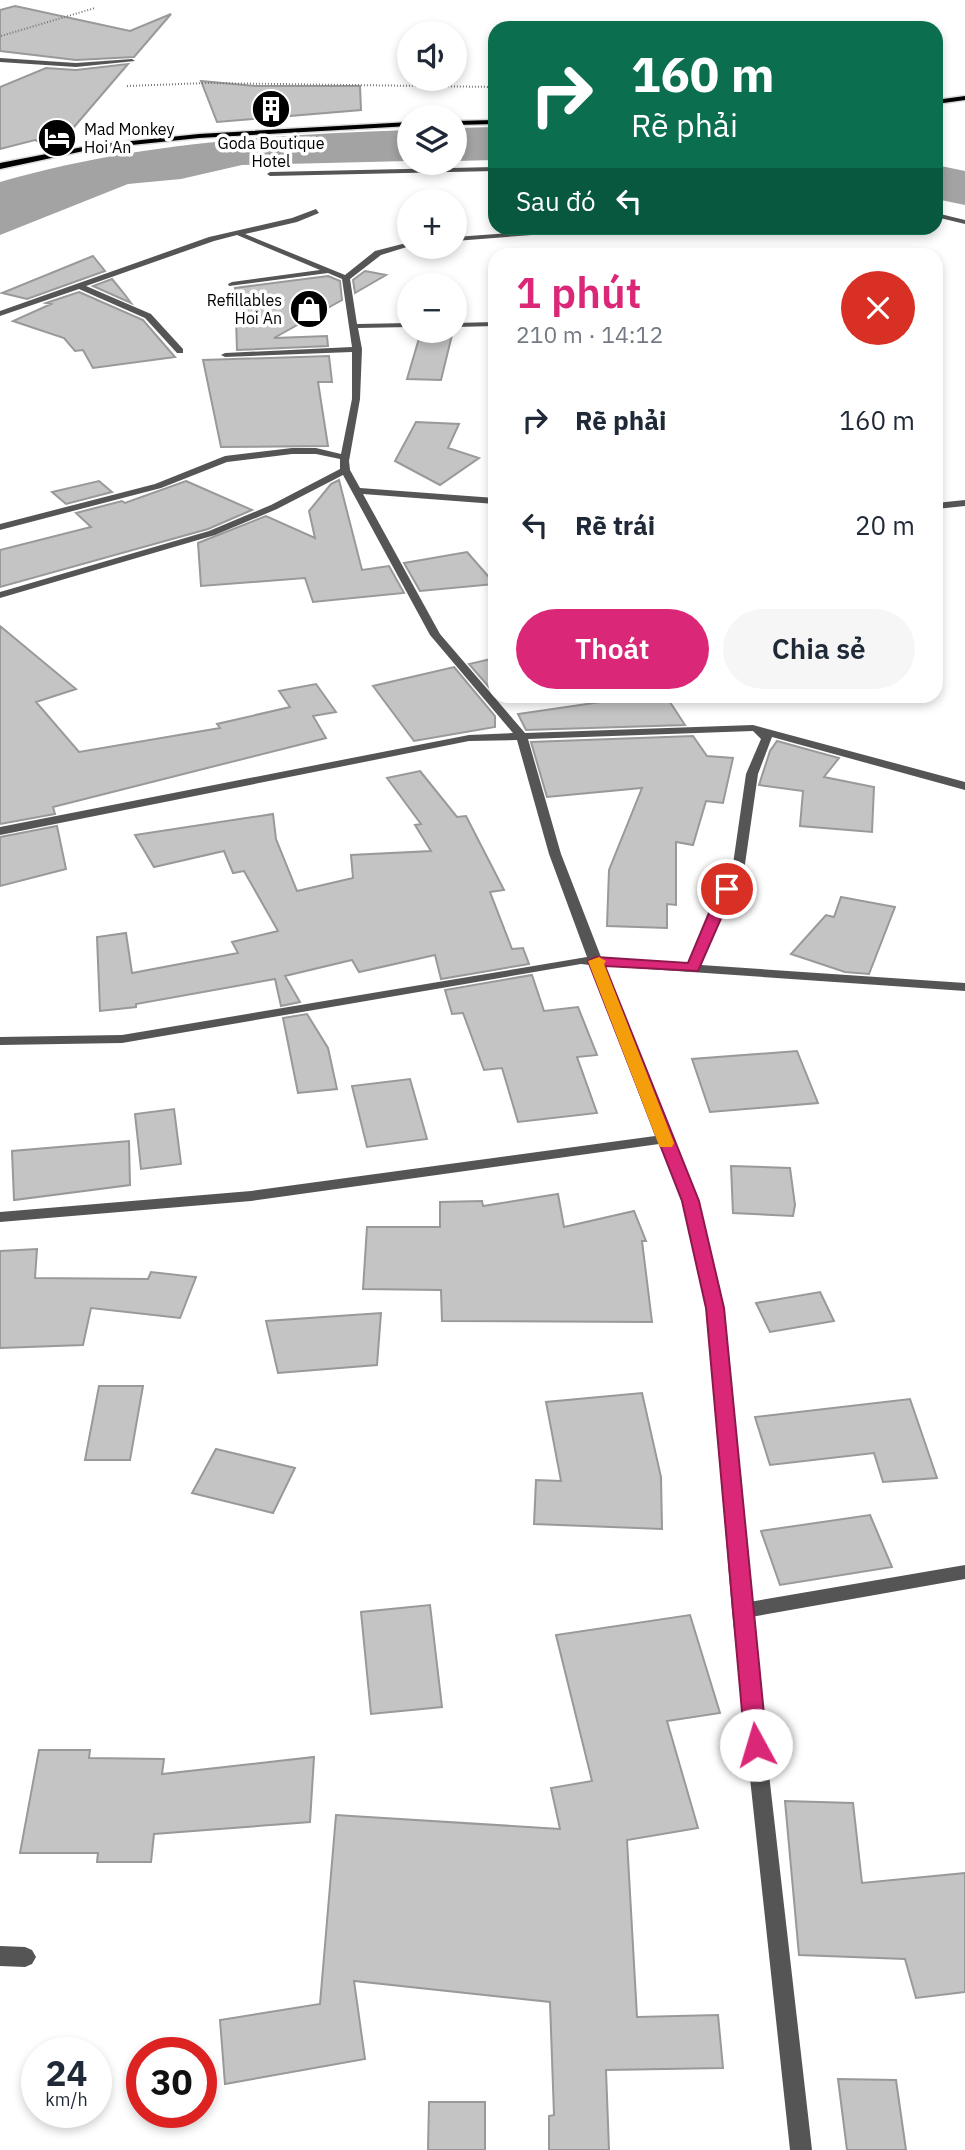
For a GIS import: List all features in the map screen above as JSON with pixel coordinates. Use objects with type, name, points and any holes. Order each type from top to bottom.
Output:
[{"type":"main road","points":[[943,101],[965,98]]},
{"type":"main road","points":[[467,123],[488,122]]},
{"type":"main road","points":[[0,166],[93,147],[200,136],[397,125]]},
{"type":"street","points":[[0,60],[76,65],[132,61]]},
{"type":"street","points":[[270,174],[488,169]]},
{"type":"street","points":[[0,314],[212,239],[295,220],[316,211]]},
{"type":"street","points":[[943,217],[965,222]]},
{"type":"street","points":[[237,233],[346,278]]},
{"type":"street","points":[[467,238],[506,235]]},
{"type":"street","points":[[346,278],[378,253],[397,248]]},
{"type":"street","points":[[232,284],[330,271]]},
{"type":"street","points":[[346,278],[358,349],[356,402],[345,464],[356,491],[435,635],[488,696]]},
{"type":"street","points":[[79,286],[148,316],[180,351]]},
{"type":"street","points":[[467,325],[488,324]]},
{"type":"street","points":[[354,326],[397,325]]},
{"type":"street","points":[[225,355],[358,349]]},
{"type":"street","points":[[0,527],[158,486],[225,460],[292,451],[345,464]]},
{"type":"street","points":[[0,595],[212,533],[274,507],[345,464]]},
{"type":"street","points":[[356,491],[488,500]]},
{"type":"street","points":[[943,505],[965,503]]},
{"type":"street","points":[[494,703],[522,735],[555,854],[664,1139],[691,1201],[715,1308],[741,1611],[801,2150]]},
{"type":"street","points":[[0,831],[469,738],[522,735],[745,728],[965,786]]},
{"type":"street","points":[[693,968],[739,864],[752,774],[767,738],[760,731]]},
{"type":"street","points":[[0,1041],[122,1039],[581,960],[965,987]]},
{"type":"street","points":[[0,1217],[251,1196],[664,1139]]},
{"type":"street","points":[[741,1611],[965,1572]]},
{"type":"street","points":[[0,1956],[25,1957]]},
{"type":"path","points":[[0,36],[95,8]]},
{"type":"path","points":[[121,86],[206,83],[488,87]]},
{"type":"shaded area","points":[[488,127],[488,160],[467,161],[467,128]]},
{"type":"shaded area","points":[[397,131],[397,161],[242,165],[181,179],[128,184],[0,235],[0,182],[101,158],[152,150],[306,135]]},
{"type":"shaded area","points":[[943,166],[965,171],[965,205],[943,200]]},
{"type":"building","points":[[15,6],[130,31],[171,14],[134,57],[76,60],[0,51],[0,10]]},
{"type":"building","points":[[128,64],[62,141],[46,145],[35,140],[0,149],[0,87],[46,68],[76,70]]},
{"type":"building","points":[[201,81],[255,86],[360,86],[361,110],[217,122]]},
{"type":"building","points":[[93,256],[105,271],[27,299],[2,293]]},
{"type":"building","points":[[365,271],[386,275],[355,293],[353,280]]},
{"type":"building","points":[[328,276],[340,281],[342,300],[274,338],[327,336],[328,346],[237,350],[235,288]]},
{"type":"building","points":[[112,279],[122,291],[131,303],[93,286]]},
{"type":"building","points":[[79,292],[143,320],[175,357],[93,368],[83,350],[75,351],[64,338],[13,321],[51,304],[46,303]]},
{"type":"building","points":[[418,343],[450,343],[441,380],[407,379]]},
{"type":"building","points":[[329,356],[332,382],[318,382],[328,446],[221,447],[203,360]]},
{"type":"building","points":[[416,422],[459,424],[448,448],[479,458],[440,485],[395,461]]},
{"type":"building","points":[[339,480],[362,570],[389,566],[404,593],[313,602],[305,578],[201,586],[198,543],[266,516],[315,538],[309,511],[331,484]]},
{"type":"building","points":[[99,481],[112,492],[66,504],[52,492]]},
{"type":"building","points":[[186,481],[252,510],[208,529],[0,587],[0,550],[91,527],[76,513],[122,501],[125,503]]},
{"type":"building","points":[[467,552],[488,576],[488,585],[420,591],[404,563]]},
{"type":"building","points":[[0,626],[76,689],[36,702],[79,752],[220,728],[217,724],[290,707],[279,691],[316,684],[336,712],[313,716],[326,738],[53,807],[55,814],[0,824]]},
{"type":"building","points":[[488,660],[488,686],[469,664]]},
{"type":"building","points":[[454,667],[495,716],[495,727],[414,741],[373,686]]},
{"type":"building","points":[[594,703],[671,703],[685,725],[526,730],[518,714]]},
{"type":"building","points":[[693,736],[707,756],[733,758],[723,803],[706,801],[693,845],[676,842],[676,905],[667,904],[667,928],[607,926],[609,870],[642,788],[547,797],[531,742]]},
{"type":"building","points":[[777,741],[839,758],[824,777],[874,787],[872,832],[800,826],[803,791],[759,785],[770,751]]},
{"type":"building","points":[[420,771],[457,817],[466,816],[504,890],[490,892],[512,949],[523,948],[529,964],[441,979],[435,955],[359,972],[352,960],[285,976],[300,1002],[281,1006],[275,979],[136,1004],[136,1007],[100,1011],[97,937],[126,933],[132,973],[238,953],[232,942],[278,931],[244,871],[233,873],[224,851],[154,867],[135,835],[273,814],[276,839],[297,891],[353,878],[351,855],[431,851],[415,825],[421,824],[387,778]]},
{"type":"building","points":[[57,826],[66,869],[0,886],[0,837]]},
{"type":"building","points":[[841,897],[895,907],[869,974],[845,972],[791,954],[826,915],[834,917]]},
{"type":"building","points":[[532,975],[544,1011],[578,1007],[597,1055],[577,1057],[597,1113],[518,1122],[502,1068],[484,1070],[463,1013],[452,1014],[445,990]]},
{"type":"building","points":[[307,1014],[328,1048],[337,1089],[298,1093],[283,1018]]},
{"type":"building","points":[[797,1051],[818,1103],[710,1112],[692,1059]]},
{"type":"building","points":[[410,1079],[427,1139],[367,1147],[352,1086]]},
{"type":"building","points":[[174,1109],[181,1164],[141,1169],[135,1114]]},
{"type":"building","points":[[129,1141],[130,1185],[14,1200],[12,1151]]},
{"type":"building","points":[[731,1166],[790,1168],[795,1205],[793,1216],[733,1213]]},
{"type":"building","points":[[558,1194],[564,1227],[634,1211],[646,1241],[642,1241],[652,1322],[442,1321],[441,1290],[363,1289],[367,1227],[440,1227],[440,1202],[482,1201],[483,1206]]},
{"type":"building","points":[[37,1249],[35,1278],[148,1279],[151,1272],[196,1277],[180,1318],[91,1308],[83,1345],[0,1348],[0,1251]]},
{"type":"building","points":[[820,1292],[834,1321],[770,1332],[756,1303]]},
{"type":"building","points":[[381,1313],[377,1365],[278,1373],[266,1321]]},
{"type":"building","points":[[99,1386],[143,1386],[130,1460],[85,1460]]},
{"type":"building","points":[[642,1393],[661,1477],[662,1529],[534,1524],[536,1480],[561,1481],[546,1402]]},
{"type":"building","points":[[910,1399],[937,1478],[883,1482],[874,1453],[770,1465],[755,1417]]},
{"type":"building","points":[[216,1449],[295,1468],[273,1513],[192,1493]]},
{"type":"building","points":[[870,1515],[892,1567],[780,1585],[761,1531]]},
{"type":"building","points":[[430,1605],[442,1707],[371,1714],[361,1612]]},
{"type":"building","points":[[690,1615],[720,1713],[667,1721],[698,1828],[627,1840],[637,2017],[718,2015],[723,2068],[606,2070],[609,2150],[549,2150],[549,2116],[554,2115],[550,2002],[354,1981],[365,2059],[225,2084],[220,2020],[320,2004],[336,1815],[560,1829],[551,1788],[592,1781],[556,1635]]},
{"type":"building","points":[[39,1750],[90,1750],[89,1758],[164,1759],[162,1774],[314,1757],[310,1822],[154,1834],[151,1862],[97,1862],[98,1853],[20,1853]]},
{"type":"building","points":[[785,1801],[853,1803],[862,1883],[965,1873],[965,1992],[916,1998],[905,1959],[799,1955]]},
{"type":"building","points":[[838,2079],[896,2080],[906,2150],[847,2150]]},
{"type":"building","points":[[429,2102],[485,2102],[485,2150],[428,2150]]},
{"type":"slow traffic","points":[[599,961],[596,961],[666,1143]]},
{"type":"place","name":"Goda Boutique Hotel","points":[[271,109]]},
{"type":"place","name":"Mad Monkey Hoi An","points":[[57,138]]},
{"type":"place","name":"Refillables Hoi An","points":[[309,309]]},
{"type":"route","points":[[727,889],[693,968],[596,961],[659,1126],[691,1201],[715,1308],[741,1611],[756,1745]]}]
